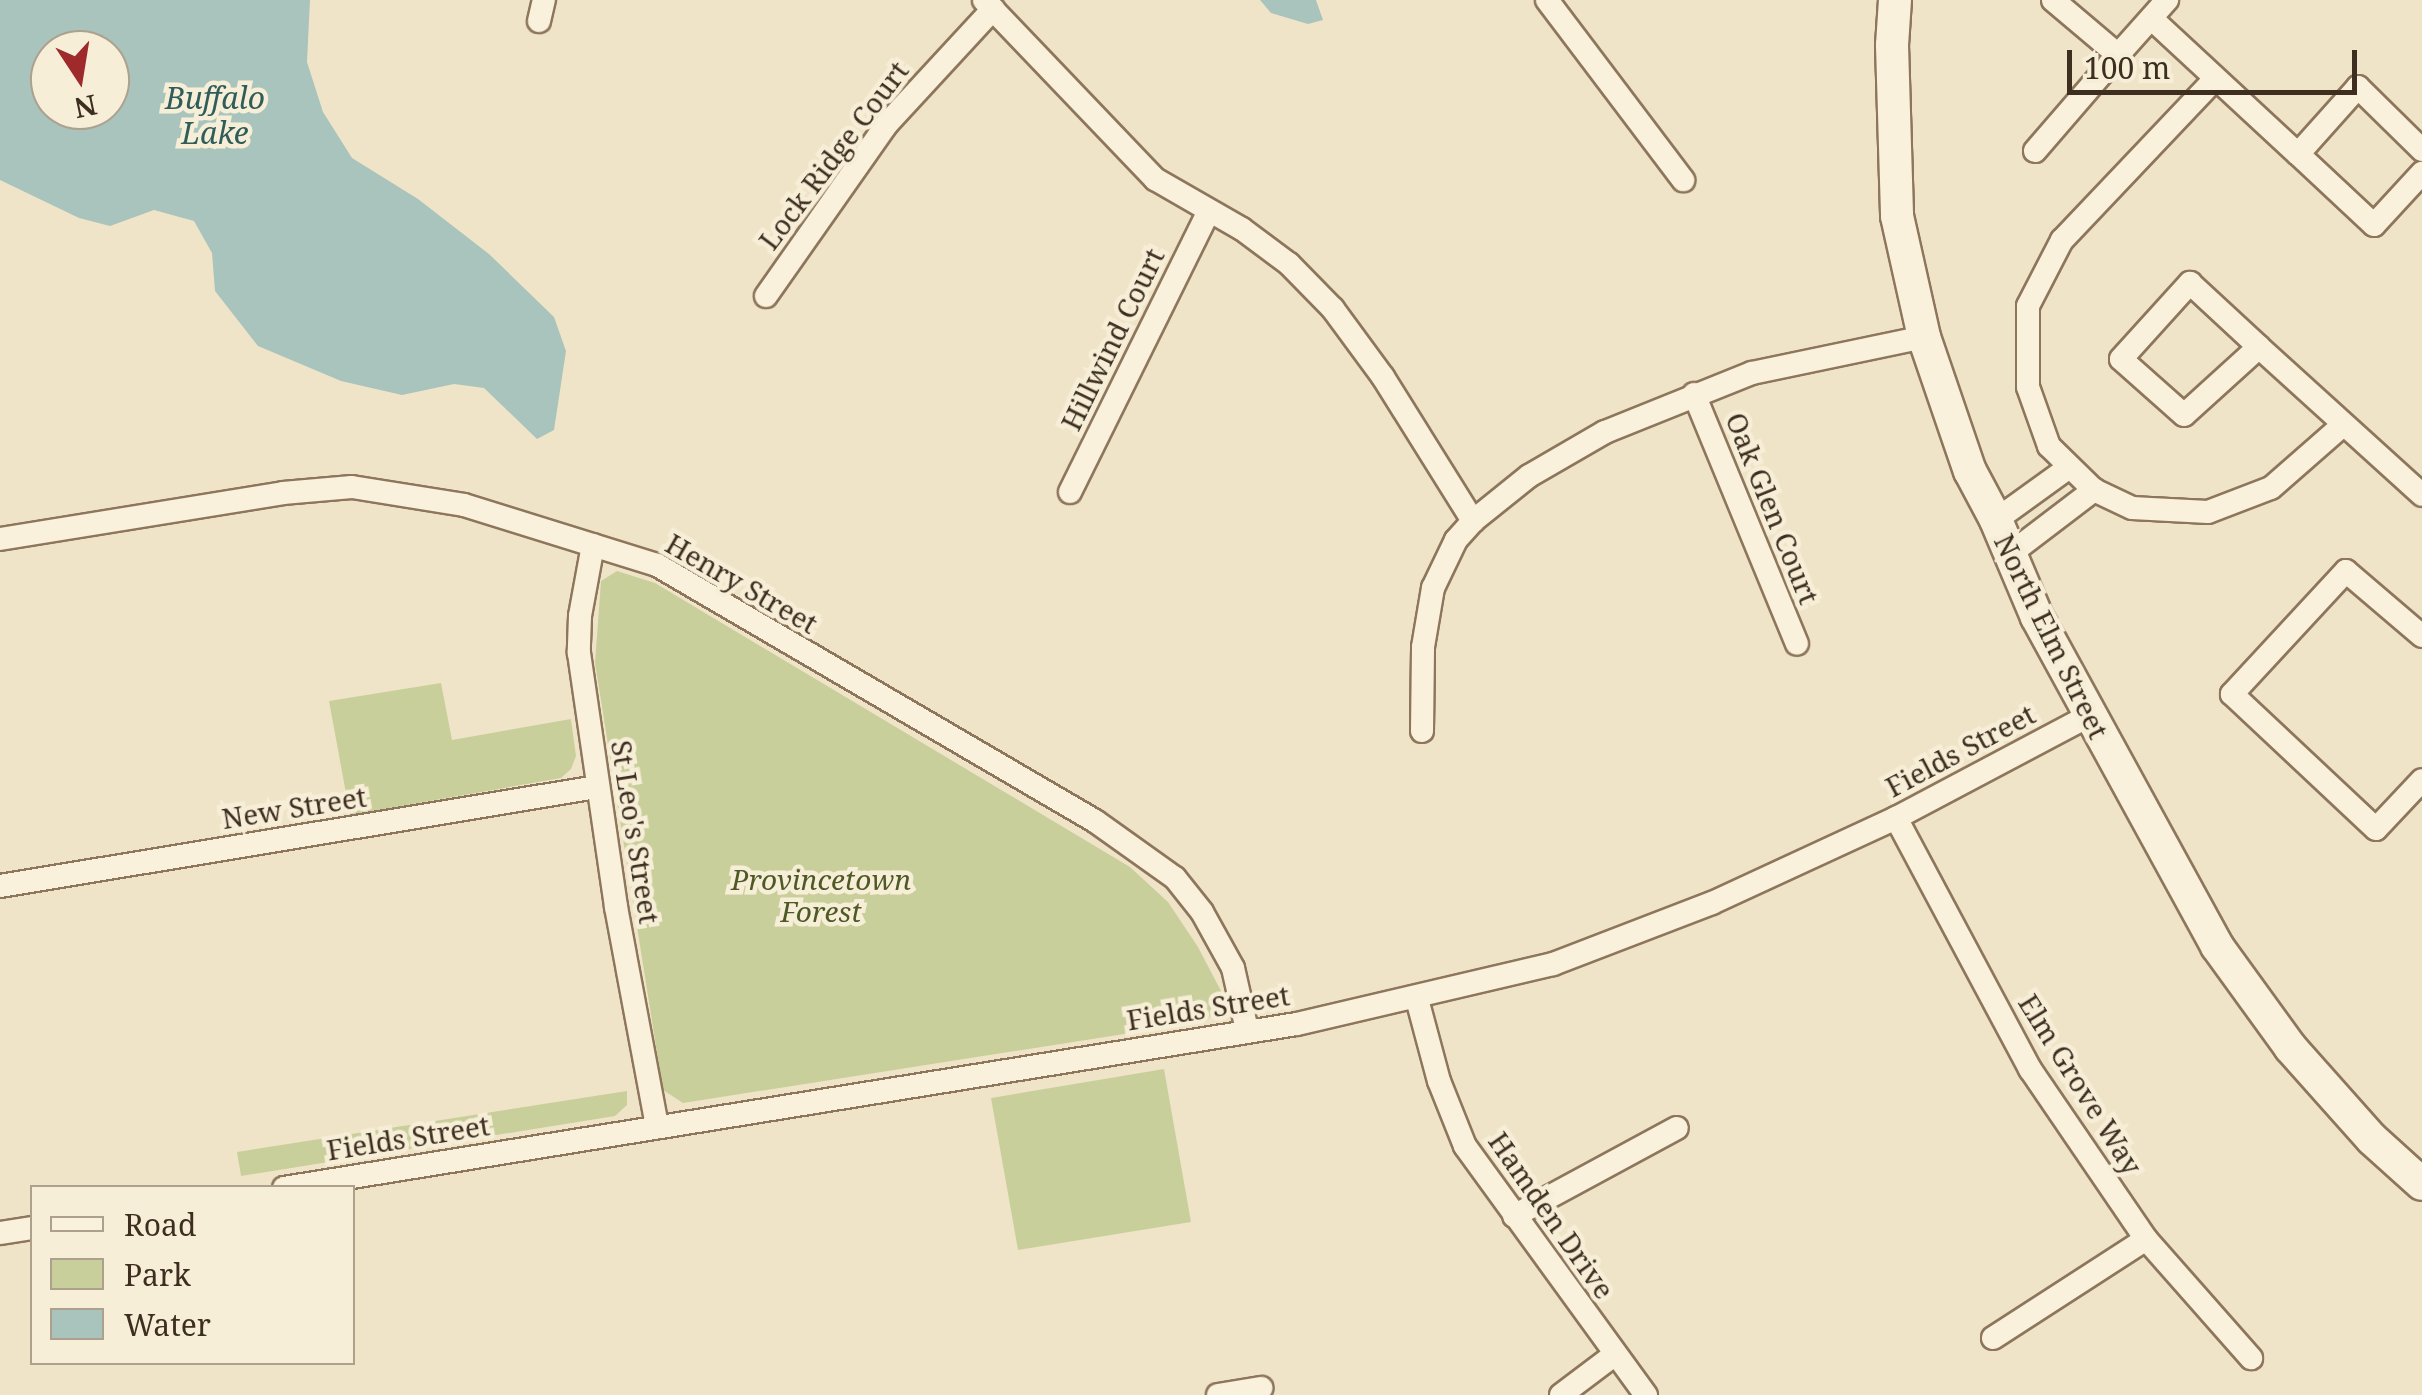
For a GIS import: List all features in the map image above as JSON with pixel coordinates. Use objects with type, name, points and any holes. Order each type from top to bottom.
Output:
[{"type":"main road","name":"North Elm Street","points":[[1895,0],[1892,45],[1897,216],[1924,337],[1970,471],[1996,520],[2036,617],[2217,946],[2290,1047],[2419,1177]]},
{"type":"street","points":[[1546,0],[1683,180]]},
{"type":"street","points":[[2053,0],[2118,55]]},
{"type":"street","points":[[2035,151],[2167,0]]},
{"type":"street","points":[[989,5],[1154,179],[1242,229],[1289,264],[1333,308],[1382,377],[1472,520]]},
{"type":"street","name":"Lock Ridge Court","points":[[766,296],[886,125],[989,5]]},
{"type":"street","points":[[2152,19],[2374,225],[2422,174]]},
{"type":"street","points":[[2214,80],[2062,240],[2028,306],[2028,386],[2049,446],[2094,490],[2132,508],[2208,512],[2271,488],[2343,425]]},
{"type":"street","points":[[2298,154],[2358,87],[2422,150]]},
{"type":"street","name":"Hillwind Court","points":[[1070,492],[1208,213]]},
{"type":"street","points":[[2259,347],[2184,415],[2121,359],[2190,283],[2422,495]]},
{"type":"street","points":[[1422,731],[1424,647],[1433,588],[1456,540],[1472,520],[1529,476],[1605,432],[1694,394],[1752,373],[1924,337]]},
{"type":"street","name":"Oak Glen Court","points":[[1694,394],[1797,644]]},
{"type":"street","points":[[1996,520],[2068,468]]},
{"type":"street","name":"Henry Street","points":[[0,539],[283,493],[352,487],[464,505],[657,564],[1095,822],[1174,878],[1202,912],[1233,968],[1247,1030]]},
{"type":"street","points":[[2010,554],[2094,490]]},
{"type":"street","name":"St Leo's Street","points":[[593,545],[578,640],[597,787],[656,1128]]},
{"type":"street","points":[[2422,636],[2346,572],[2232,694],[2376,829],[2422,780]]},
{"type":"street","name":"Fields Street","points":[[303,1185],[1247,1030],[1417,999],[1553,964],[1712,903],[1896,818],[2089,716]]},
{"type":"street","name":"New Street","points":[[0,886],[597,787]]},
{"type":"street","name":"Elm Grove Way","points":[[1896,818],[2030,1070],[2146,1239],[2250,1358]]},
{"type":"street","name":"Hamden Drive","points":[[1417,999],[1439,1081],[1464,1146],[1646,1395]]},
{"type":"street","points":[[1514,1216],[1678,1128]]},
{"type":"street","points":[[0,1233],[30,1228]]},
{"type":"street","points":[[1993,1338],[2146,1239]]},
{"type":"street","points":[[1560,1395],[1614,1355]]},
{"type":"street","points":[[1218,1395],[1261,1388]]},
{"type":"green space","name":"Provincetown Forest","points":[[617,571],[655,583],[1130,867],[1168,902],[1198,947],[1221,991],[1217,1008],[1207,1021],[683,1103],[663,1090],[595,663],[601,581]]},
{"type":"green space","points":[[441,683],[452,740],[571,719],[576,756],[571,769],[561,778],[350,815],[329,701]]},
{"type":"green space","points":[[1164,1069],[1191,1222],[1018,1250],[991,1098]]},
{"type":"green space","points":[[627,1091],[627,1105],[615,1116],[241,1176],[237,1152]]},
{"type":"water","name":"Buffalo Lake","points":[[0,0],[310,0],[307,62],[323,112],[352,158],[418,199],[489,254],[554,317],[566,351],[554,430],[537,439],[484,388],[454,384],[402,395],[341,381],[258,346],[215,291],[212,253],[194,221],[154,210],[110,226],[79,218],[0,180]]},
{"type":"water","points":[[1260,0],[1316,0],[1323,20],[1308,24],[1271,13]]}]
